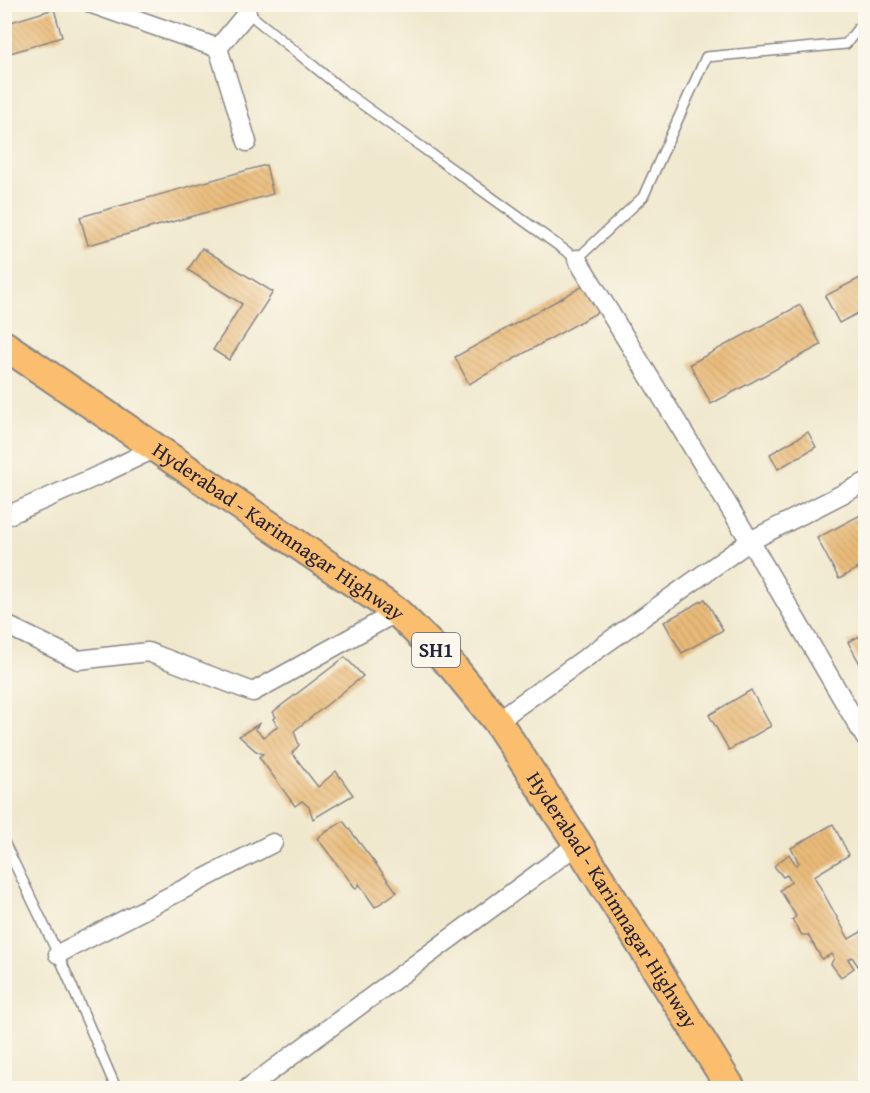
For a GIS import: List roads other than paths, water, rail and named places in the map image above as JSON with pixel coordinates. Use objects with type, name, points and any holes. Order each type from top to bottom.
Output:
[{"type":"main road","name":"Hyderabad - Karimnagar Highway","points":[[4,345],[397,612],[452,666],[498,721],[731,1089]]},
{"type":"street","points":[[92,4],[218,48]]},
{"type":"street","points":[[242,9],[218,48],[248,142]]},
{"type":"street","points":[[577,259],[750,541],[866,739]]},
{"type":"street","points":[[4,517],[104,474],[156,448]]},
{"type":"street","points":[[498,721],[750,541],[866,482]]},
{"type":"street","points":[[4,624],[78,660],[148,652],[253,692],[397,612]]},
{"type":"street","points":[[58,954],[273,843]]},
{"type":"street","points":[[248,1089],[578,844]]},
{"type":"lane","points":[[242,9],[348,94],[577,259],[643,197],[706,57],[846,44],[866,18]]},
{"type":"lane","points":[[4,842],[58,954],[116,1089]]}]
